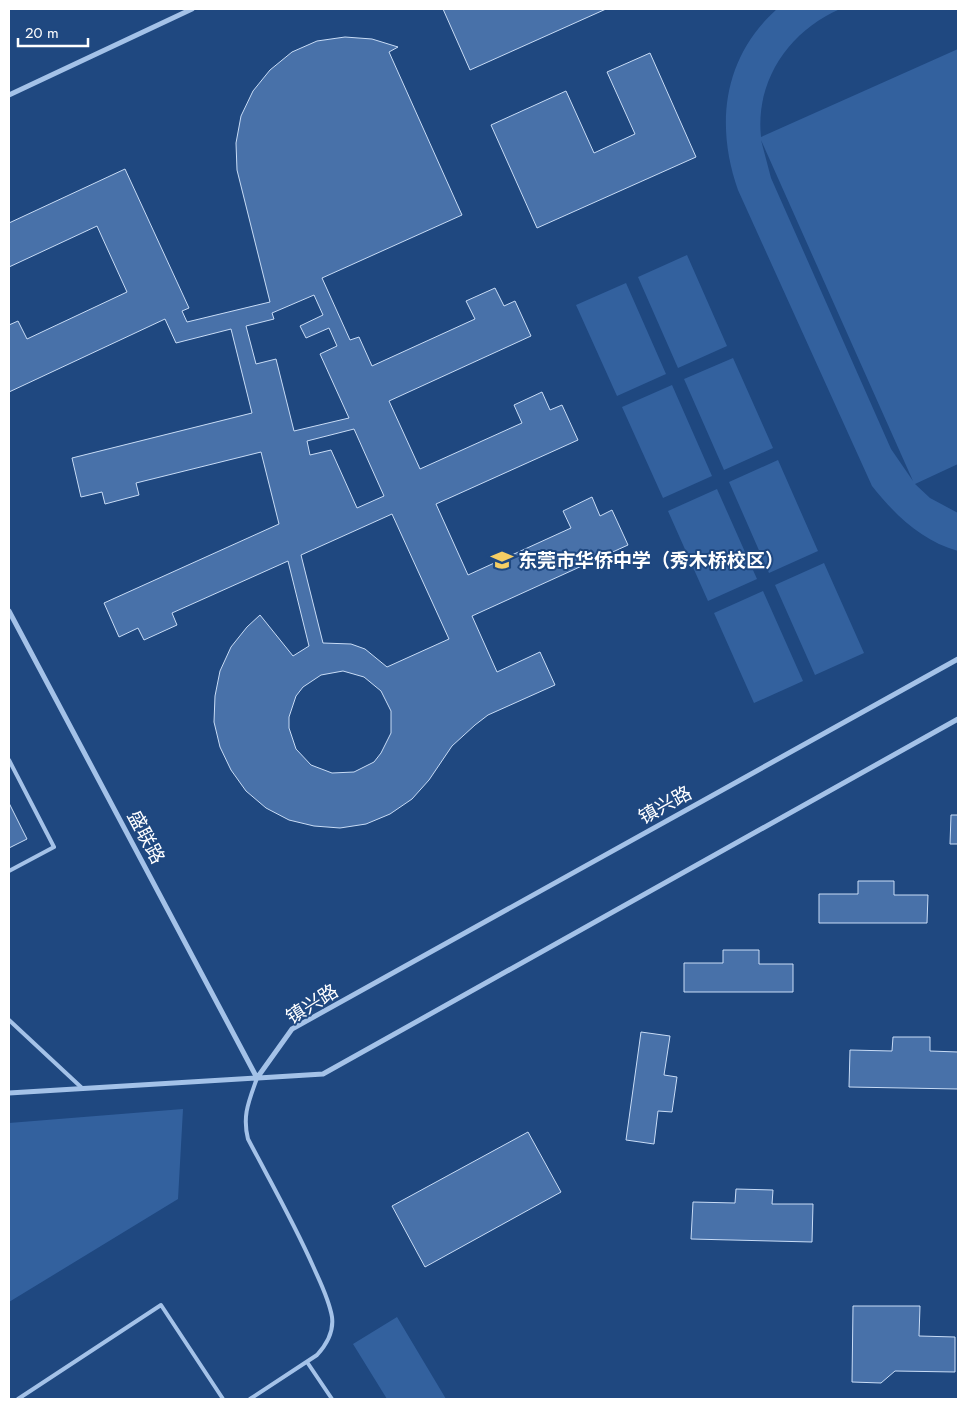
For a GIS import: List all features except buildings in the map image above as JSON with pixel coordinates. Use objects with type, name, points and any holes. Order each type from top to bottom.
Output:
[{"type":"street","points":[[9,95],[192,9]]},
{"type":"street","name":"盛联路","points":[[9,611],[258,1078]]},
{"type":"street","name":"镇兴路","points":[[258,1078],[292,1029],[958,659]]},
{"type":"street","points":[[9,1093],[323,1074],[958,719]]},
{"type":"lane","points":[[9,760],[54,846],[9,871]]},
{"type":"lane","points":[[9,1020],[82,1088]]},
{"type":"lane","points":[[250,1399],[307,1362],[324,1347],[329,1338],[332,1317],[323,1290],[300,1236],[248,1139],[244,1124],[246,1108],[258,1078]]},
{"type":"lane","points":[[18,1399],[161,1305],[223,1399]]},
{"type":"lane","points":[[307,1362],[332,1399]]},
{"type":"shaded area","points":[[777,9],[840,9],[805,30],[779,60],[764,96],[761,116],[761,137],[958,49],[958,464],[915,484],[930,498],[958,513],[958,551],[933,541],[910,526],[872,486],[738,190],[731,166],[727,141],[726,117],[729,93],[735,70],[745,48],[759,28]],"holes":[[[761,140],[913,481],[891,449],[771,178]]]},
{"type":"shaded area","points":[[687,255],[727,346],[678,368],[638,277]]},
{"type":"shaded area","points":[[626,283],[666,374],[617,396],[576,305]]},
{"type":"shaded area","points":[[733,358],[773,448],[724,470],[684,379]]},
{"type":"shaded area","points":[[672,385],[712,476],[663,498],[622,407]]},
{"type":"shaded area","points":[[778,460],[818,551],[769,573],[729,482]]},
{"type":"shaded area","points":[[717,489],[757,579],[708,601],[668,511]]},
{"type":"shaded area","points":[[824,563],[864,653],[815,675],[775,585]]},
{"type":"shaded area","points":[[763,591],[803,681],[754,703],[714,613]]},
{"type":"shaded area","points":[[183,1109],[178,1199],[9,1302],[9,1123]]},
{"type":"shaded area","points":[[397,1317],[446,1399],[387,1399],[353,1344]]},
{"type":"place","name":"东莞市华侨中学（秀木桥校区）","points":[[502,560]]}]
